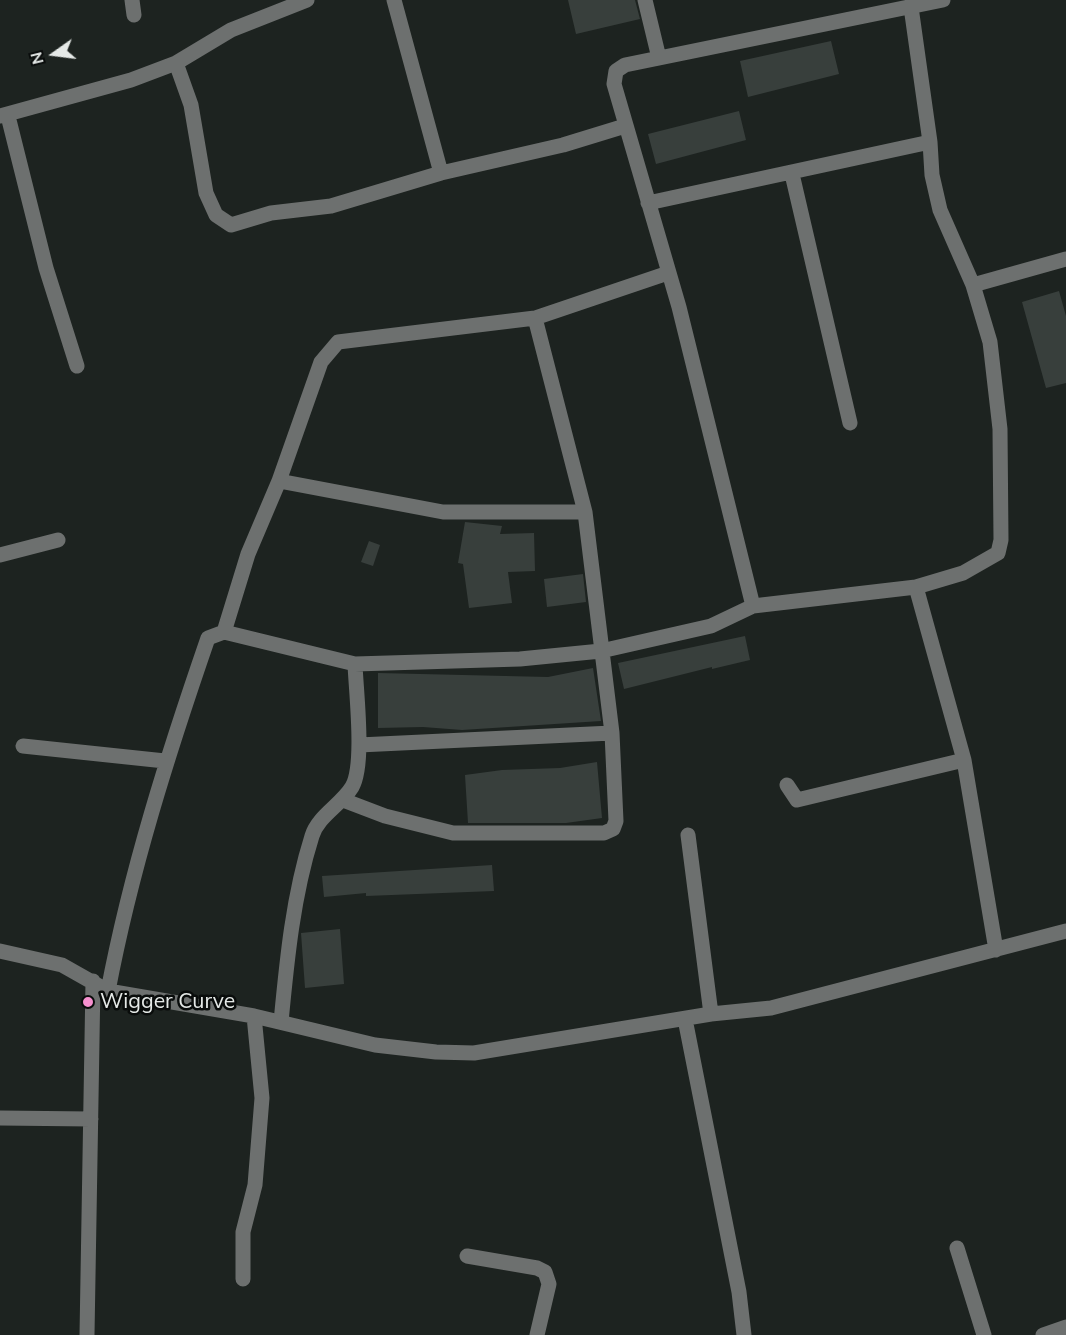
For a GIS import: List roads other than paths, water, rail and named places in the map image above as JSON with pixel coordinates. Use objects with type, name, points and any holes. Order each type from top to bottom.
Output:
[{"type":"street","points":[[77,366],[46,268],[4,116],[131,80],[176,63],[231,30],[269,12],[307,0]]},
{"type":"street","points":[[394,0],[441,173]]},
{"type":"street","points":[[645,0],[659,58]]},
{"type":"street","points":[[753,606],[668,273],[614,84],[616,71],[625,65],[943,0]]},
{"type":"street","points":[[108,991],[123,916],[165,761],[208,638],[224,632],[355,664],[520,659],[601,651],[711,626],[753,606],[916,587],[963,573],[998,553],[1001,540],[1000,429],[990,342],[973,285],[940,210],[932,175],[930,142],[911,7]]},
{"type":"street","points":[[176,63],[191,105],[206,194],[216,215],[231,225],[271,213],[331,206],[441,173],[563,145],[625,126]]},
{"type":"street","points":[[648,203],[792,174],[930,142]]},
{"type":"street","points":[[792,174],[850,423]]},
{"type":"street","points":[[973,285],[1066,259]]},
{"type":"street","points":[[224,632],[248,554],[279,481],[321,362],[338,342],[535,318],[668,273]]},
{"type":"street","points":[[344,800],[385,816],[453,833],[604,833],[613,829],[616,821],[612,734],[585,512],[535,318]]},
{"type":"street","points":[[279,481],[443,512],[585,512]]},
{"type":"street","points":[[0,555],[58,540]]},
{"type":"street","points":[[916,587],[964,760],[996,950]]},
{"type":"street","points":[[281,1022],[288,948],[303,864],[313,832],[344,800],[354,784],[359,745],[355,664]]},
{"type":"street","points":[[359,745],[612,734]]},
{"type":"street","points":[[23,746],[165,761]]},
{"type":"street","points":[[787,785],[797,800],[964,760]]},
{"type":"street","points":[[688,835],[711,1014]]},
{"type":"street","points":[[0,951],[62,965],[108,991],[254,1016],[375,1045],[436,1052],[474,1053],[711,1014],[771,1008],[1066,931]]},
{"type":"street","points":[[87,1335],[93,981]]},
{"type":"street","points":[[243,1279],[243,1232],[255,1185],[262,1098],[254,1016]]},
{"type":"street","points":[[685,1019],[739,1292],[744,1335]]},
{"type":"street","points":[[0,1118],[91,1119]]},
{"type":"street","points":[[957,1248],[984,1335]]},
{"type":"street","points":[[467,1256],[537,1268],[545,1272],[549,1284],[537,1335]]},
{"type":"street","points":[[1043,1335],[1066,1328]]},
{"type":"place","name":"Wigger Curve","points":[[88,1002]]}]
